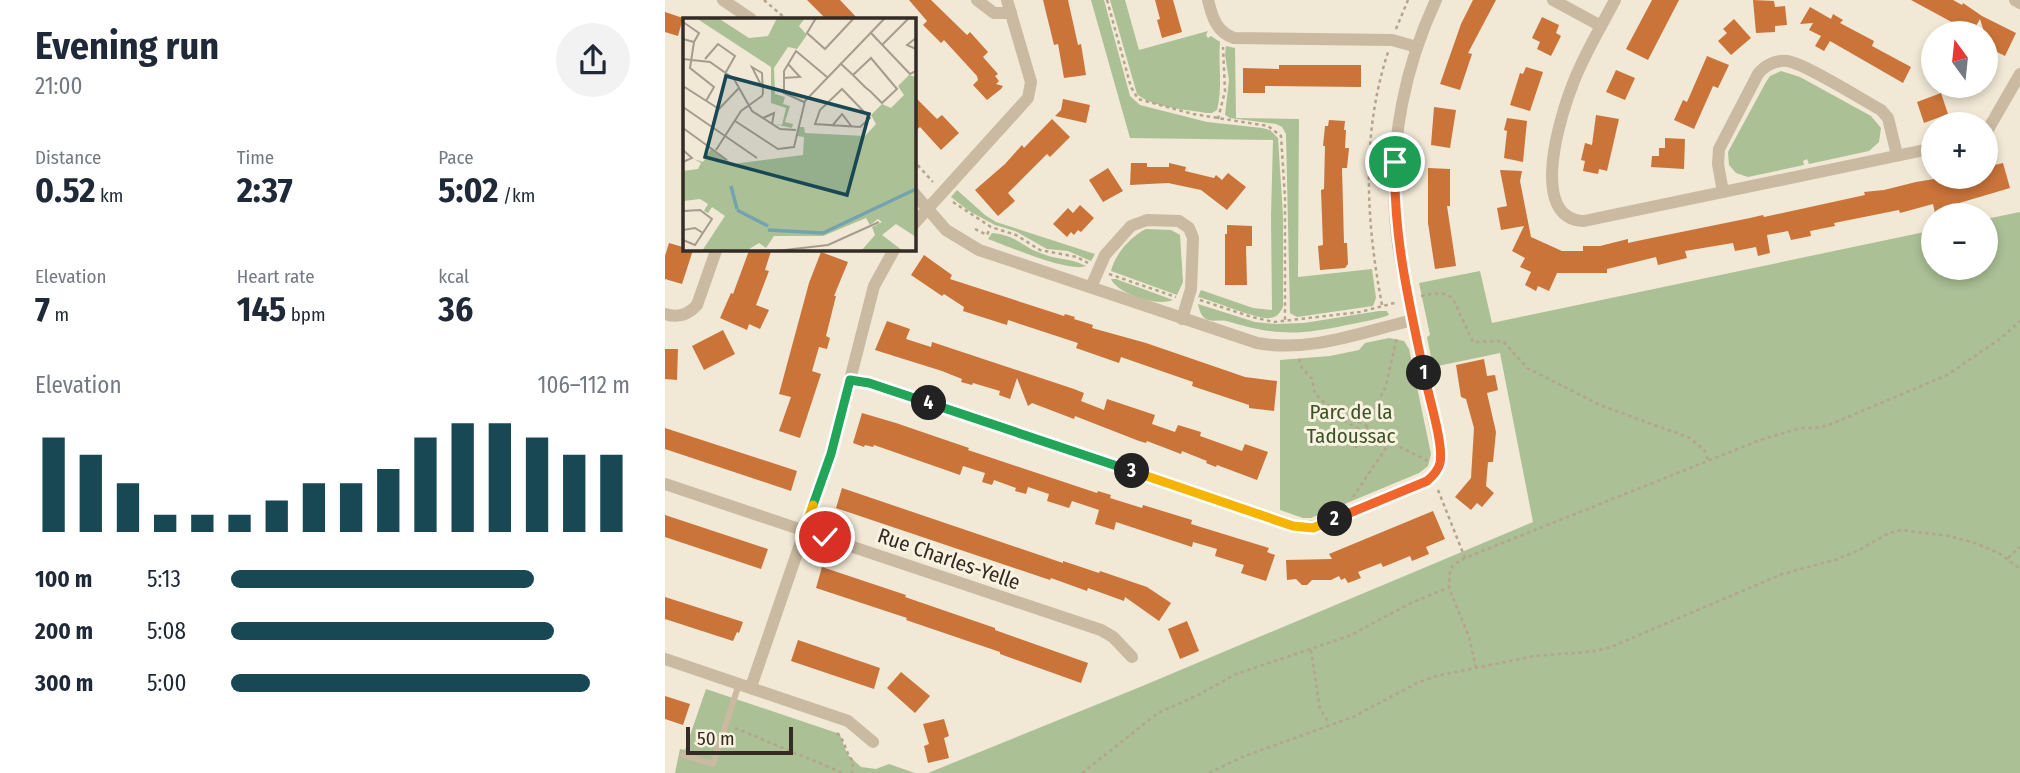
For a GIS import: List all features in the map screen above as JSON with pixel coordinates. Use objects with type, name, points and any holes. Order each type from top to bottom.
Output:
[{"type":"street","points":[[723,0],[750,18]]},
{"type":"street","points":[[915,223],[1028,98],[1031,82],[1009,7],[994,13],[977,0]]},
{"type":"street","points":[[1208,0],[1218,27],[1234,38],[1392,40],[1417,47]]},
{"type":"street","points":[[850,380],[869,383],[1300,528],[1321,525],[1427,481],[1433,477],[1440,450],[1398,243],[1394,188],[1399,119],[1417,47],[1436,0]]},
{"type":"street","points":[[1553,0],[1601,26]]},
{"type":"street","points":[[1615,0],[1574,81],[1559,125],[1552,184],[1556,206],[1564,215],[1584,221],[1921,150]]},
{"type":"street","points":[[2015,0],[2020,3]]},
{"type":"street","points":[[1723,192],[1717,158],[1721,143],[1758,74],[1767,65],[1779,61],[1796,63],[1881,110],[1888,118],[1897,155]]},
{"type":"street","points":[[1998,112],[2020,74]]},
{"type":"street","points":[[915,194],[946,230],[969,245],[1257,343],[1288,347],[1311,345],[1413,320]]},
{"type":"street","points":[[1091,287],[1105,255],[1136,222],[1179,221],[1189,228],[1193,239],[1191,289],[1182,318]]},
{"type":"street","points":[[665,314],[680,316],[697,305],[716,250]]},
{"type":"street","points":[[745,685],[831,454],[874,286],[894,250]]},
{"type":"street","name":"Rue Charles-Yelle","points":[[665,484],[1101,630],[1113,636],[1132,657]]},
{"type":"street","points":[[665,659],[848,722],[873,742]]},
{"type":"lane","points":[[683,755],[713,764],[726,724],[745,685]]},
{"type":"path","points":[[765,0],[785,18]]},
{"type":"path","points":[[1107,0],[1134,95],[1144,101],[1218,119],[1268,126],[1280,134],[1283,140],[1286,226],[1285,321]]},
{"type":"path","points":[[1396,30],[1408,0]]},
{"type":"path","points":[[1218,119],[1225,91],[1223,44]]},
{"type":"path","points":[[1383,306],[1370,236],[1369,162],[1375,111],[1388,52]]},
{"type":"path","points":[[915,162],[933,182]]},
{"type":"path","points":[[956,205],[991,227],[1016,235],[1047,252],[1077,257],[1088,264]]},
{"type":"path","points":[[975,229],[987,235],[991,227]]},
{"type":"path","points":[[1111,275],[1175,297]]},
{"type":"path","points":[[1420,297],[1435,293],[1449,295],[1473,342],[1503,341],[1527,368],[1574,393],[1697,442],[1709,461]]},
{"type":"path","points":[[1198,300],[1252,317],[1285,321],[1360,312],[1394,303]]},
{"type":"path","points":[[1476,668],[1469,637],[1448,588],[1453,565],[1760,440],[1801,428],[1829,425],[1947,375],[2020,321]]},
{"type":"path","points":[[1355,448],[1388,378],[1397,337]]},
{"type":"path","points":[[1299,359],[1302,368],[1312,379],[1315,394],[1331,408],[1435,464]]},
{"type":"path","points":[[1331,408],[1328,414],[1344,423],[1366,429]]},
{"type":"path","points":[[1344,423],[1348,415]]},
{"type":"path","points":[[1349,502],[1390,442]]},
{"type":"path","points":[[1436,487],[1465,558]]},
{"type":"path","points":[[1209,773],[1242,757],[1374,707],[1417,683],[1534,656],[1611,647],[1782,574],[1835,560],[1857,551],[1889,533],[1901,530],[1949,536],[1975,543],[2008,558],[2020,569]]},
{"type":"path","points":[[2008,558],[2020,547]]},
{"type":"path","points":[[1082,773],[1158,713],[1236,674],[1349,636],[1409,604],[1448,588]]},
{"type":"path","points":[[1311,650],[1320,709],[1331,724]]},
{"type":"path","points":[[726,724],[842,773],[853,761]]},
{"type":"path","points":[[835,731],[840,735],[847,754],[853,761]]},
{"type":"path","points":[[851,773],[853,761]]},
{"type":"green space","points":[[1091,0],[1104,0],[1130,96],[1140,105],[1207,122],[1262,128],[1270,130],[1278,138],[1283,216],[1283,307],[1276,316],[1264,318],[1198,297],[1201,290],[1253,308],[1272,310],[1273,140],[1130,138]]},
{"type":"green space","points":[[1110,0],[1125,0],[1139,50],[1208,31],[1208,38],[1211,36],[1220,42],[1220,93],[1217,110],[1206,113],[1170,107],[1137,94]]},
{"type":"green space","points":[[1226,46],[1235,48],[1236,118],[1299,119],[1298,277],[1372,269],[1376,298],[1373,306],[1297,317],[1290,313],[1286,134],[1282,127],[1276,124],[1230,118],[1225,115],[1229,80]]},
{"type":"green space","points":[[1781,71],[1800,77],[1871,116],[1881,128],[1879,142],[1869,151],[1809,164],[1807,159],[1803,161],[1804,165],[1748,177],[1736,173],[1729,165],[1728,152],[1766,82],[1770,76]]},
{"type":"green space","points":[[957,190],[996,222],[1095,254],[1091,261],[1068,251],[1047,249],[1015,231],[995,225],[969,211],[951,197]]},
{"type":"green space","points":[[2020,212],[2020,773],[928,773],[1533,522],[1500,353],[1433,367],[1427,337],[1430,335],[1419,283],[1480,271],[1492,323],[1921,233],[1921,280],[1998,280],[1998,217]]},
{"type":"green space","points":[[1146,229],[1171,230],[1180,235],[1183,282],[1177,295],[1111,271],[1124,246]]},
{"type":"green space","points":[[992,233],[1014,239],[1048,256],[1086,266],[1067,266],[1038,258],[988,239]]},
{"type":"green space","points":[[1111,279],[1173,300],[1158,302],[1139,298],[1121,290]]},
{"type":"green space","points":[[1198,304],[1255,322],[1275,324],[1304,323],[1379,311],[1387,311],[1389,315],[1330,328],[1275,332],[1225,321],[1211,321],[1203,317]]},
{"type":"green space","name":"Parc de la Tadoussac","points":[[1389,338],[1404,341],[1409,349],[1431,454],[1428,466],[1419,473],[1311,518],[1280,510],[1280,360],[1330,356],[1359,350],[1365,343]]},
{"type":"green space","points":[[706,689],[837,733],[847,754],[861,767],[876,769],[889,764],[915,773],[675,773],[680,749],[685,750]]},
{"type":"building","points":[[807,0],[840,0],[857,18],[825,18]]},
{"type":"building","points":[[909,0],[931,0],[967,35],[970,32],[988,52],[983,57],[998,74],[995,76],[999,81],[996,84],[1003,86],[1001,89],[987,100],[973,85],[978,80],[977,76],[944,40],[941,43],[923,25],[927,21]]},
{"type":"building","points":[[1043,0],[1068,0],[1078,45],[1081,44],[1086,75],[1064,78],[1058,44],[1054,45]]},
{"type":"building","points":[[1155,0],[1173,0],[1182,32],[1162,38]]},
{"type":"building","points":[[1473,0],[1496,0],[1468,53],[1472,54],[1460,90],[1440,84],[1461,24]]},
{"type":"building","points":[[1652,0],[1679,0],[1648,60],[1626,49]]},
{"type":"building","points":[[1753,0],[1774,1],[1775,7],[1785,6],[1787,25],[1775,26],[1775,32],[1756,33]]},
{"type":"building","points":[[1911,0],[1953,0],[1992,21],[1950,21]]},
{"type":"building","points":[[1810,7],[1831,19],[1833,14],[1843,20],[1840,23],[1874,41],[1872,46],[1911,67],[1903,83],[1830,41],[1824,51],[1815,46],[1821,36],[1809,30],[1813,23],[1800,24]]},
{"type":"building","points":[[665,12],[683,18],[678,36],[665,32]]},
{"type":"building","points":[[1542,17],[1559,25],[1556,33],[1561,36],[1551,56],[1537,49],[1540,42],[1532,38]]},
{"type":"building","points":[[1734,19],[1751,38],[1731,55],[1718,41],[1727,33],[1723,29]]},
{"type":"building","points":[[1999,24],[2016,33],[2005,56],[1999,53]]},
{"type":"building","points":[[1707,56],[1729,65],[1718,88],[1713,86],[1694,129],[1674,120],[1683,100],[1687,102]]},
{"type":"building","points":[[1279,65],[1361,65],[1361,87],[1265,86],[1265,93],[1243,93],[1243,68],[1279,69]]},
{"type":"building","points":[[1526,67],[1543,72],[1530,111],[1510,105],[1520,73],[1523,74]]},
{"type":"building","points":[[1616,70],[1635,78],[1625,100],[1606,92]]},
{"type":"building","points":[[915,97],[937,119],[942,115],[959,133],[941,150],[920,127],[915,131]]},
{"type":"building","points":[[1928,98],[1943,98],[1947,112],[1921,114],[1917,102]]},
{"type":"building","points":[[1063,99],[1090,105],[1086,123],[1055,116],[1061,110]]},
{"type":"building","points":[[1434,107],[1456,110],[1450,148],[1431,145]]},
{"type":"building","points":[[1596,115],[1619,119],[1607,171],[1599,169],[1598,174],[1583,171],[1585,161],[1581,160],[1585,143],[1592,145]]},
{"type":"building","points":[[1507,118],[1527,121],[1523,162],[1504,158]]},
{"type":"building","points":[[1052,119],[1070,137],[1050,157],[1047,154],[1008,193],[1015,201],[998,216],[975,190],[1022,145],[1024,148]]},
{"type":"building","points":[[1329,120],[1345,121],[1345,148],[1349,148],[1347,168],[1342,168],[1344,243],[1347,243],[1348,264],[1345,268],[1320,270],[1318,246],[1323,245],[1323,146],[1325,126],[1328,126]]},
{"type":"building","points":[[1665,138],[1685,139],[1684,169],[1651,167],[1652,156],[1659,156],[1659,148],[1665,148]]},
{"type":"building","points":[[1131,163],[1147,163],[1147,167],[1169,167],[1169,163],[1186,167],[1185,171],[1214,178],[1216,175],[1222,180],[1228,173],[1246,187],[1227,210],[1201,190],[1168,183],[1130,185]]},
{"type":"building","points":[[2003,163],[2010,188],[1959,203],[1921,203],[1921,207],[1900,213],[1899,210],[1834,223],[1835,226],[1810,231],[1811,236],[1791,240],[1788,231],[1767,235],[1770,253],[1758,256],[1756,247],[1735,251],[1733,243],[1685,251],[1687,258],[1658,265],[1656,257],[1607,269],[1607,273],[1557,273],[1549,291],[1538,286],[1536,291],[1525,285],[1531,272],[1520,267],[1525,258],[1512,251],[1524,226],[1501,230],[1497,208],[1507,206],[1500,170],[1522,171],[1520,181],[1531,237],[1562,251],[1583,251],[1583,246],[1600,246],[1628,239],[1628,243],[1763,215],[1764,217],[1865,195],[1864,192],[1921,181],[1921,189],[1998,189],[1998,164]]},
{"type":"building","points":[[1108,168],[1123,191],[1103,202],[1089,180]]},
{"type":"building","points":[[1428,168],[1450,169],[1450,206],[1447,206],[1456,266],[1435,269],[1428,223]]},
{"type":"building","points":[[1080,205],[1094,218],[1081,232],[1078,230],[1074,235],[1071,232],[1067,237],[1053,224],[1068,208],[1073,213]]},
{"type":"building","points":[[1227,225],[1252,226],[1252,246],[1246,246],[1247,285],[1225,285]]},
{"type":"building","points":[[669,243],[683,247],[683,250],[693,250],[682,284],[665,279],[665,256]]},
{"type":"building","points":[[749,250],[771,250],[765,270],[769,271],[756,305],[769,310],[760,329],[749,324],[747,330],[720,318],[731,293],[733,294]]},
{"type":"building","points":[[821,252],[848,262],[834,296],[826,336],[830,338],[827,349],[819,347],[812,371],[821,374],[800,438],[779,431],[791,397],[779,394],[809,283]]},
{"type":"building","points":[[924,255],[952,275],[950,279],[1064,316],[1075,317],[1074,319],[1093,325],[1092,328],[1146,343],[1245,377],[1277,381],[1274,411],[1249,408],[1249,405],[1192,386],[1193,382],[1121,357],[1119,363],[1076,348],[1078,343],[1008,320],[1007,325],[963,311],[964,307],[911,275]]},
{"type":"building","points":[[887,321],[910,329],[906,339],[931,347],[932,342],[1074,389],[1084,393],[1081,401],[1104,410],[1107,399],[1155,415],[1152,424],[1175,432],[1178,425],[1201,432],[1200,436],[1242,451],[1245,444],[1268,452],[1257,480],[1217,465],[1216,467],[1182,451],[1181,454],[1147,441],[1139,441],[1075,416],[1074,419],[1032,403],[1028,406],[1017,378],[1010,399],[999,395],[1000,391],[961,382],[962,379],[942,371],[875,350]]},
{"type":"building","points":[[723,330],[735,354],[704,370],[692,346]]},
{"type":"building","points":[[665,349],[678,349],[677,380],[665,379]]},
{"type":"building","points":[[1484,359],[1487,376],[1495,375],[1498,390],[1487,393],[1496,432],[1493,462],[1488,462],[1486,486],[1494,493],[1482,507],[1477,503],[1471,510],[1455,497],[1471,478],[1474,428],[1466,399],[1461,397],[1456,365]]},
{"type":"building","points":[[862,413],[1097,493],[1098,491],[1111,495],[1110,498],[1192,520],[1191,524],[1269,548],[1267,552],[1275,555],[1266,581],[1241,573],[1244,565],[1215,556],[1217,549],[1193,542],[1192,547],[1116,522],[1114,530],[1095,524],[1099,510],[1072,501],[1069,508],[1047,501],[1049,494],[1028,487],[1026,494],[994,480],[992,485],[982,482],[985,473],[963,466],[960,475],[874,445],[864,447],[853,443]]},
{"type":"building","points":[[665,428],[797,471],[791,491],[665,449]]},
{"type":"building","points":[[842,488],[1063,563],[1099,573],[1100,571],[1147,587],[1171,603],[1159,621],[1125,597],[1124,601],[1088,588],[1087,591],[1051,578],[1050,580],[836,508]]},
{"type":"building","points":[[1433,511],[1445,539],[1426,547],[1429,554],[1412,561],[1410,556],[1383,567],[1381,563],[1358,572],[1361,578],[1348,583],[1345,578],[1341,580],[1339,576],[1331,580],[1312,580],[1307,585],[1302,585],[1296,579],[1287,580],[1286,560],[1332,559],[1329,554]]},
{"type":"building","points":[[665,515],[768,549],[761,569],[665,537]]},
{"type":"building","points":[[822,567],[906,595],[905,597],[1088,663],[1081,683],[906,620],[907,618],[816,588]]},
{"type":"building","points":[[665,597],[743,622],[739,633],[737,632],[733,641],[665,619]]},
{"type":"building","points":[[1187,621],[1199,651],[1180,659],[1168,629]]},
{"type":"building","points":[[798,640],[880,668],[874,689],[791,661]]},
{"type":"building","points":[[901,672],[930,696],[915,713],[887,688]]},
{"type":"building","points":[[665,696],[690,704],[683,725],[665,719]]},
{"type":"building","points":[[944,719],[949,736],[944,738],[949,758],[928,763],[924,746],[929,744],[923,724]]},
{"type":"route","points":[[825,537],[804,531],[831,454],[850,380],[869,383],[1300,528],[1313,528],[1427,481],[1433,477],[1439,466],[1440,450],[1399,257],[1395,215],[1395,162]]}]
